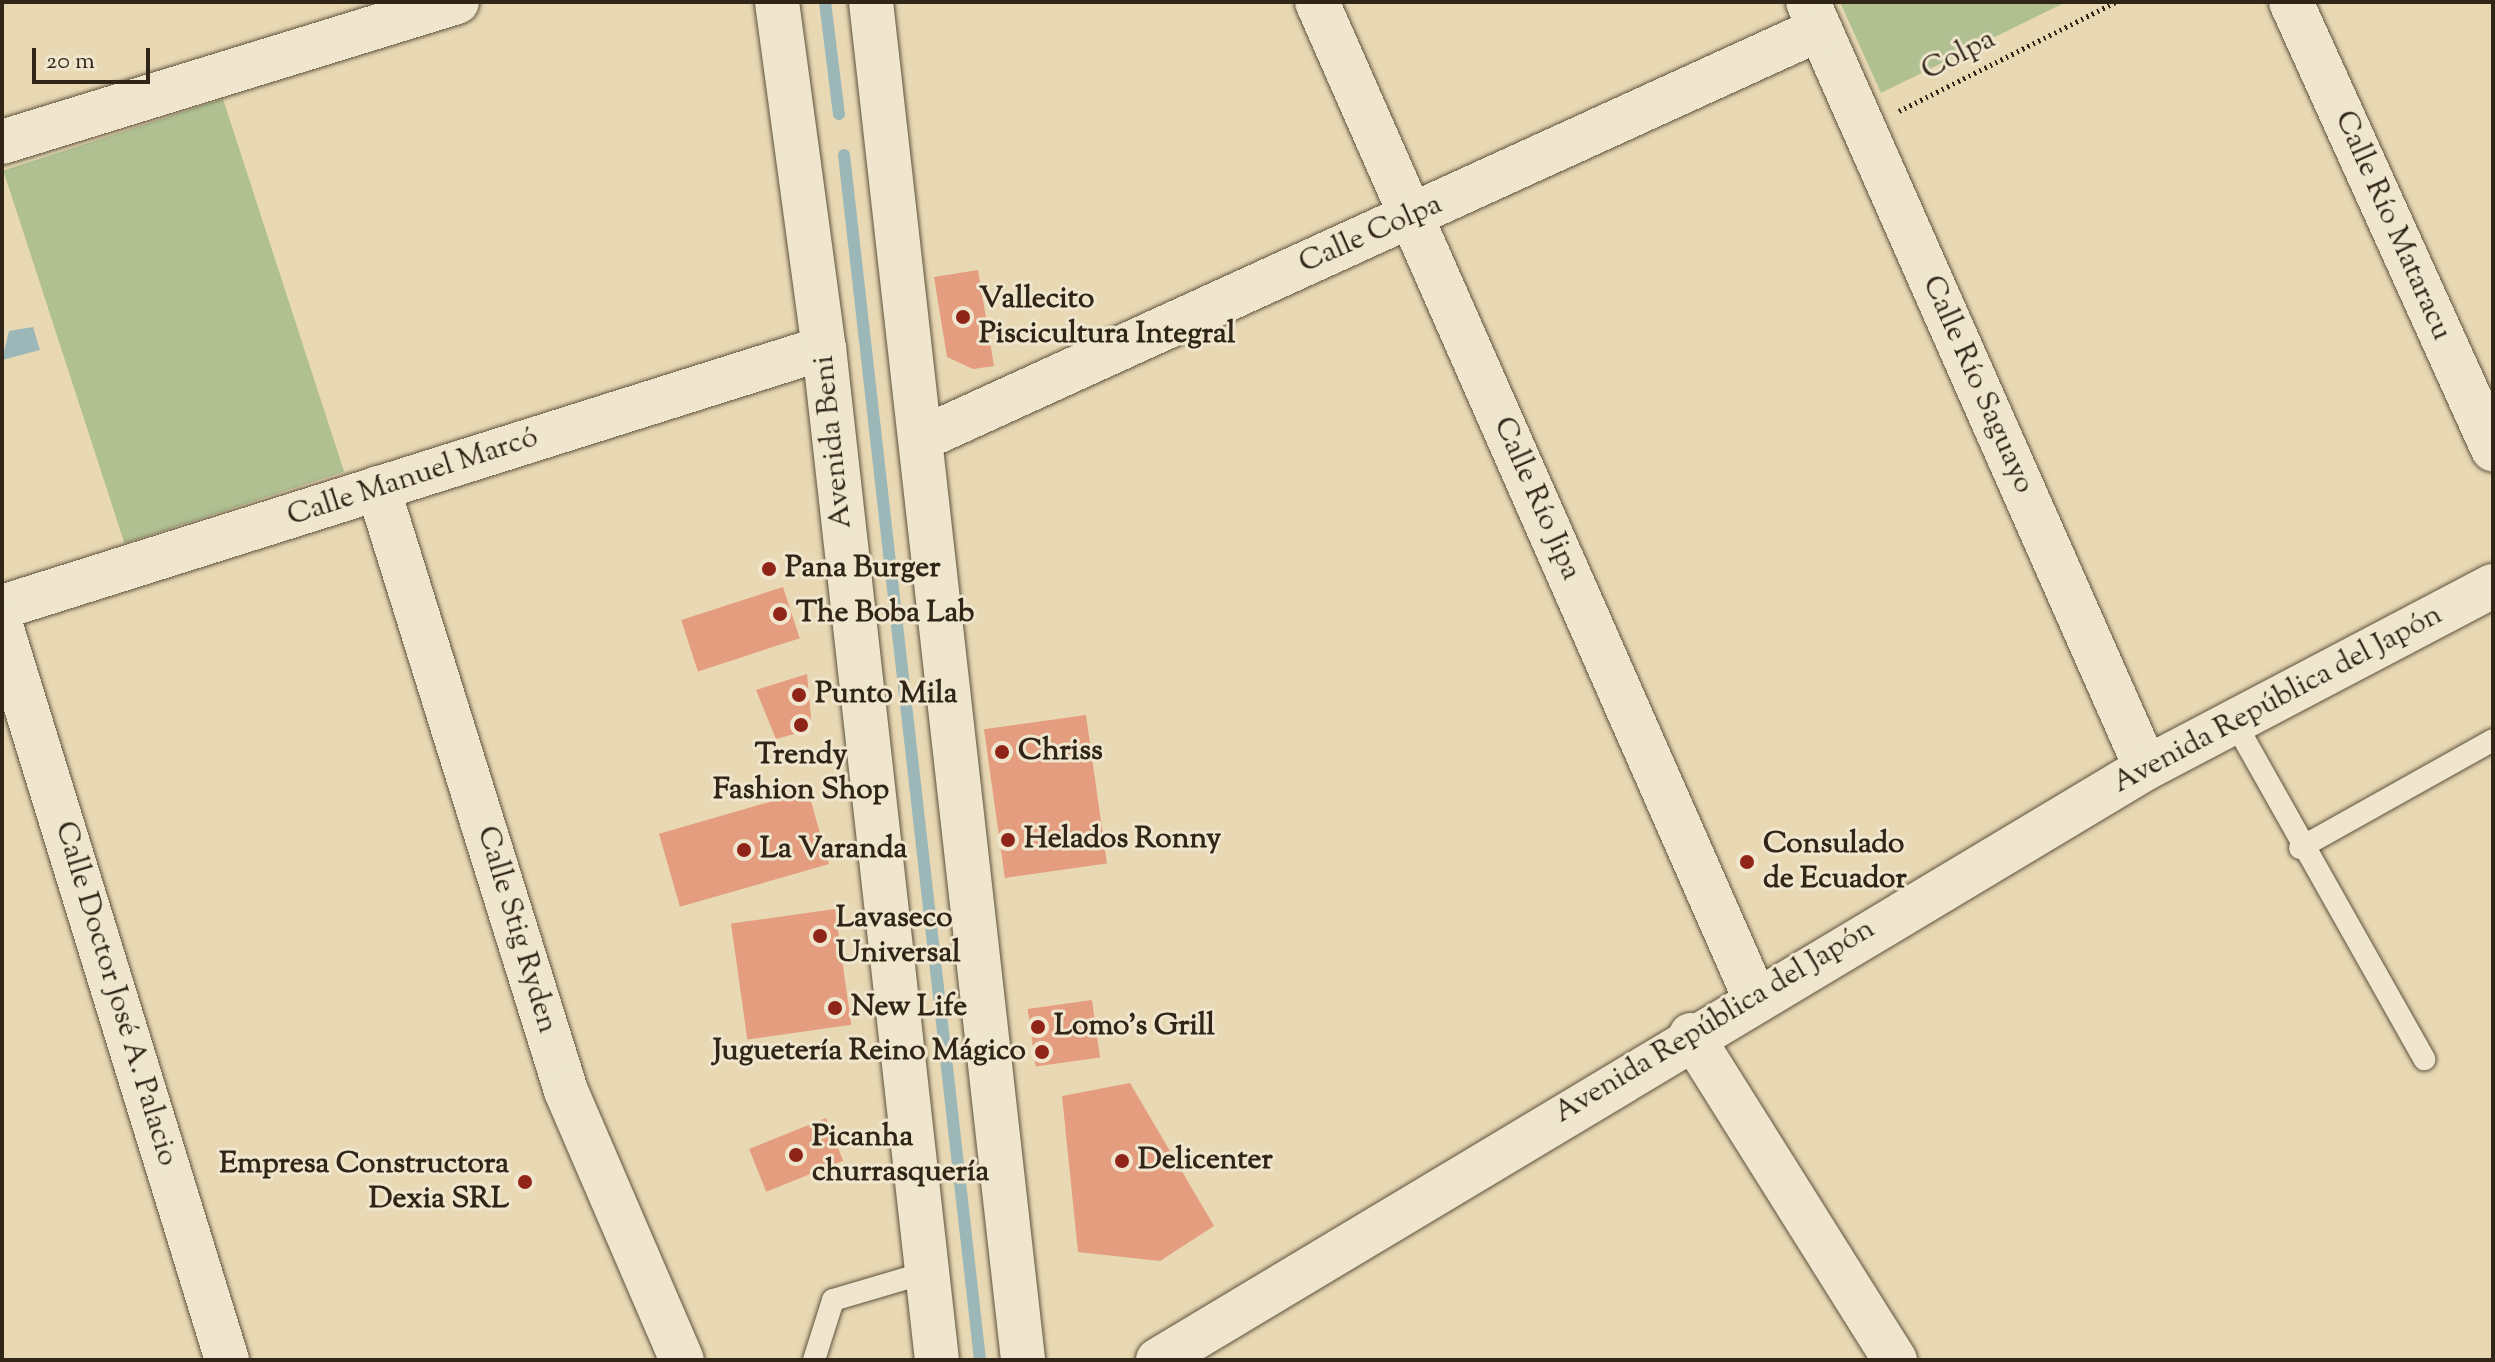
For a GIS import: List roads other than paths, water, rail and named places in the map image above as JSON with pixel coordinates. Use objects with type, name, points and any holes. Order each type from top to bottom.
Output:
[{"type":"street","points":[[2,142],[457,2]]},
{"type":"street","name":"Avenida Beni","points":[[777,2],[824,348],[937,1360]]},
{"type":"street","points":[[871,2],[1023,1360]]},
{"type":"street","name":"Calle Río Jipa","points":[[1317,2],[1754,996]]},
{"type":"street","name":"Calle Río Mataracu","points":[[2291,2],[2493,449]]},
{"type":"street","name":"Calle Colpa","points":[[921,439],[1412,216],[1814,16]]},
{"type":"street","name":"Calle Río Saguayo","points":[[1814,16],[2146,768]]},
{"type":"street","name":"Calle Manuel Marcó","points":[[2,607],[824,348]]},
{"type":"street","name":"Calle Stig Ryden","points":[[378,488],[566,1091],[682,1360]]},
{"type":"street","name":"Avenida República del Japón","points":[[1158,1360],[1754,996],[2146,768],[2493,586]]},
{"type":"street","name":"Calle Doctor José A. Palacio","points":[[2,629],[227,1360]]},
{"type":"street","points":[[1691,1035],[1895,1360]]},
{"type":"lane","points":[[2235,723],[2300,848],[2424,1059]]},
{"type":"lane","points":[[2300,848],[2493,740]]},
{"type":"lane","points":[[814,1360],[833,1300],[928,1272]]},
{"type":"water","points":[[33,327],[40,350],[2,360],[9,331]]},
{"type":"waterway","points":[[825,2],[839,114]]},
{"type":"waterway","points":[[844,155],[980,1360]]},
{"type":"place","name":"Vallecito Piscicultura Integral","points":[[963,317]]},
{"type":"place","name":"Pana Burger","points":[[769,569]]},
{"type":"place","name":"The Boba Lab","points":[[780,614]]},
{"type":"place","name":"Punto Mila","points":[[799,695]]},
{"type":"place","name":"Trendy Fashion Shop","points":[[801,725]]},
{"type":"place","name":"Chriss","points":[[1002,752]]},
{"type":"place","name":"Helados Ronny","points":[[1008,840]]},
{"type":"place","name":"La Varanda","points":[[744,850]]},
{"type":"place","name":"Consulado de Ecuador","points":[[1747,862]]},
{"type":"place","name":"Lavaseco Universal","points":[[820,936]]},
{"type":"place","name":"New Life","points":[[835,1008]]},
{"type":"place","name":"Lomo's Grill","points":[[1038,1027]]},
{"type":"place","name":"Juguetería Reino Mágico","points":[[1042,1052]]},
{"type":"place","name":"Picanha churrasquería","points":[[796,1155]]},
{"type":"place","name":"Delicenter","points":[[1122,1161]]},
{"type":"place","name":"Empresa Constructora Dexia SRL","points":[[525,1182]]}]
